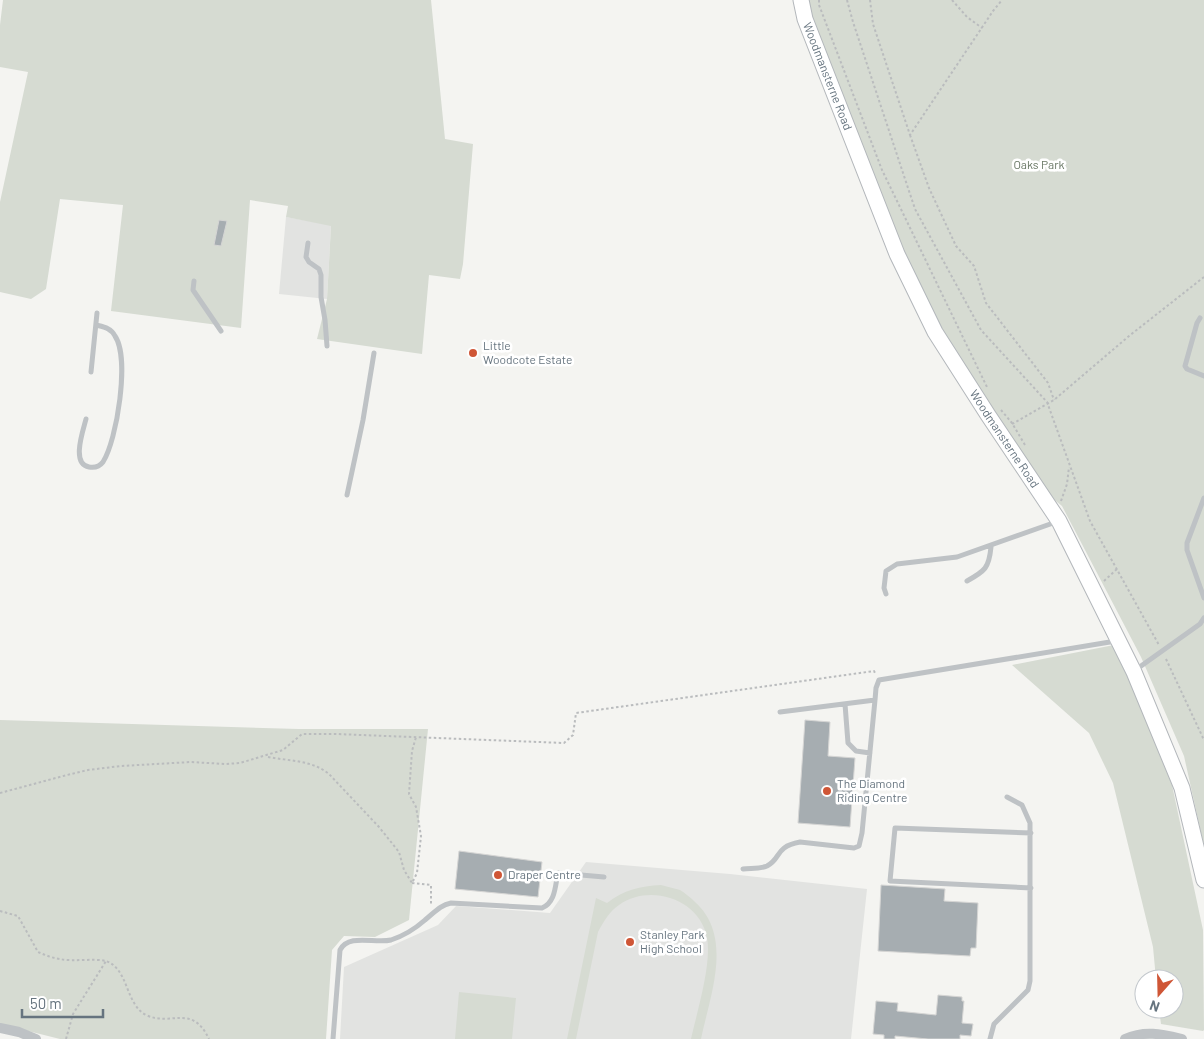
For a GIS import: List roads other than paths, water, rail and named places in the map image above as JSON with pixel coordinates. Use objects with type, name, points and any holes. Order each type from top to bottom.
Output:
[{"type":"main road","name":"Woodmansterne Road","points":[[800,0],[805,20],[897,254],[961,385],[1059,521],[1134,672],[1182,788],[1204,880]]},
{"type":"street","points":[[0,1028],[19,1032],[36,1039]]},
{"type":"street","points":[[1125,1039],[1140,1033],[1153,1033],[1182,1039]]},
{"type":"lane","points":[[308,243],[306,257],[309,262],[319,269],[321,275],[321,297],[326,320],[327,346]]},
{"type":"lane","points":[[194,281],[193,290],[221,331]]},
{"type":"lane","points":[[91,372],[97,313]]},
{"type":"lane","points":[[1200,318],[1185,366],[1188,370],[1204,376]]},
{"type":"lane","points":[[86,419],[79,455],[81,462],[85,465],[96,467],[104,459],[118,413],[122,372],[120,346],[115,336],[109,329],[96,325]]},
{"type":"lane","points":[[347,495],[363,420],[374,353]]},
{"type":"lane","points":[[1204,498],[1187,543],[1187,550],[1204,598]]},
{"type":"lane","points":[[886,594],[884,588],[886,571],[897,564],[957,558],[1059,521]]},
{"type":"lane","points":[[967,581],[983,572],[990,562],[991,546]]},
{"type":"lane","points":[[1134,672],[1200,624],[1204,618]]},
{"type":"lane","points":[[742,869],[766,866],[780,850],[800,842],[854,848],[858,846],[862,833],[876,688],[879,680],[1119,640]]},
{"type":"lane","points":[[780,712],[875,700]]},
{"type":"lane","points":[[845,704],[848,744],[856,751],[870,752]]},
{"type":"lane","points":[[990,1039],[994,1024],[1028,990],[1030,981],[1030,823],[1022,805],[1007,797]]},
{"type":"lane","points":[[1031,834],[895,828],[890,881],[1031,888]]},
{"type":"lane","points":[[333,1039],[340,950],[348,942],[354,940],[378,942],[405,934],[444,904],[451,902],[542,908],[550,904],[558,873],[604,877]]},
{"type":"place","name":"Little Woodcote Estate","points":[[473,353]]},
{"type":"place","name":"The Diamond Riding Centre","points":[[827,791]]},
{"type":"place","name":"Draper Centre","points":[[498,875]]},
{"type":"place","name":"Stanley Park High School","points":[[630,942]]},
{"type":"park label","name":"Oaks Park","points":[[1039,165]]}]
